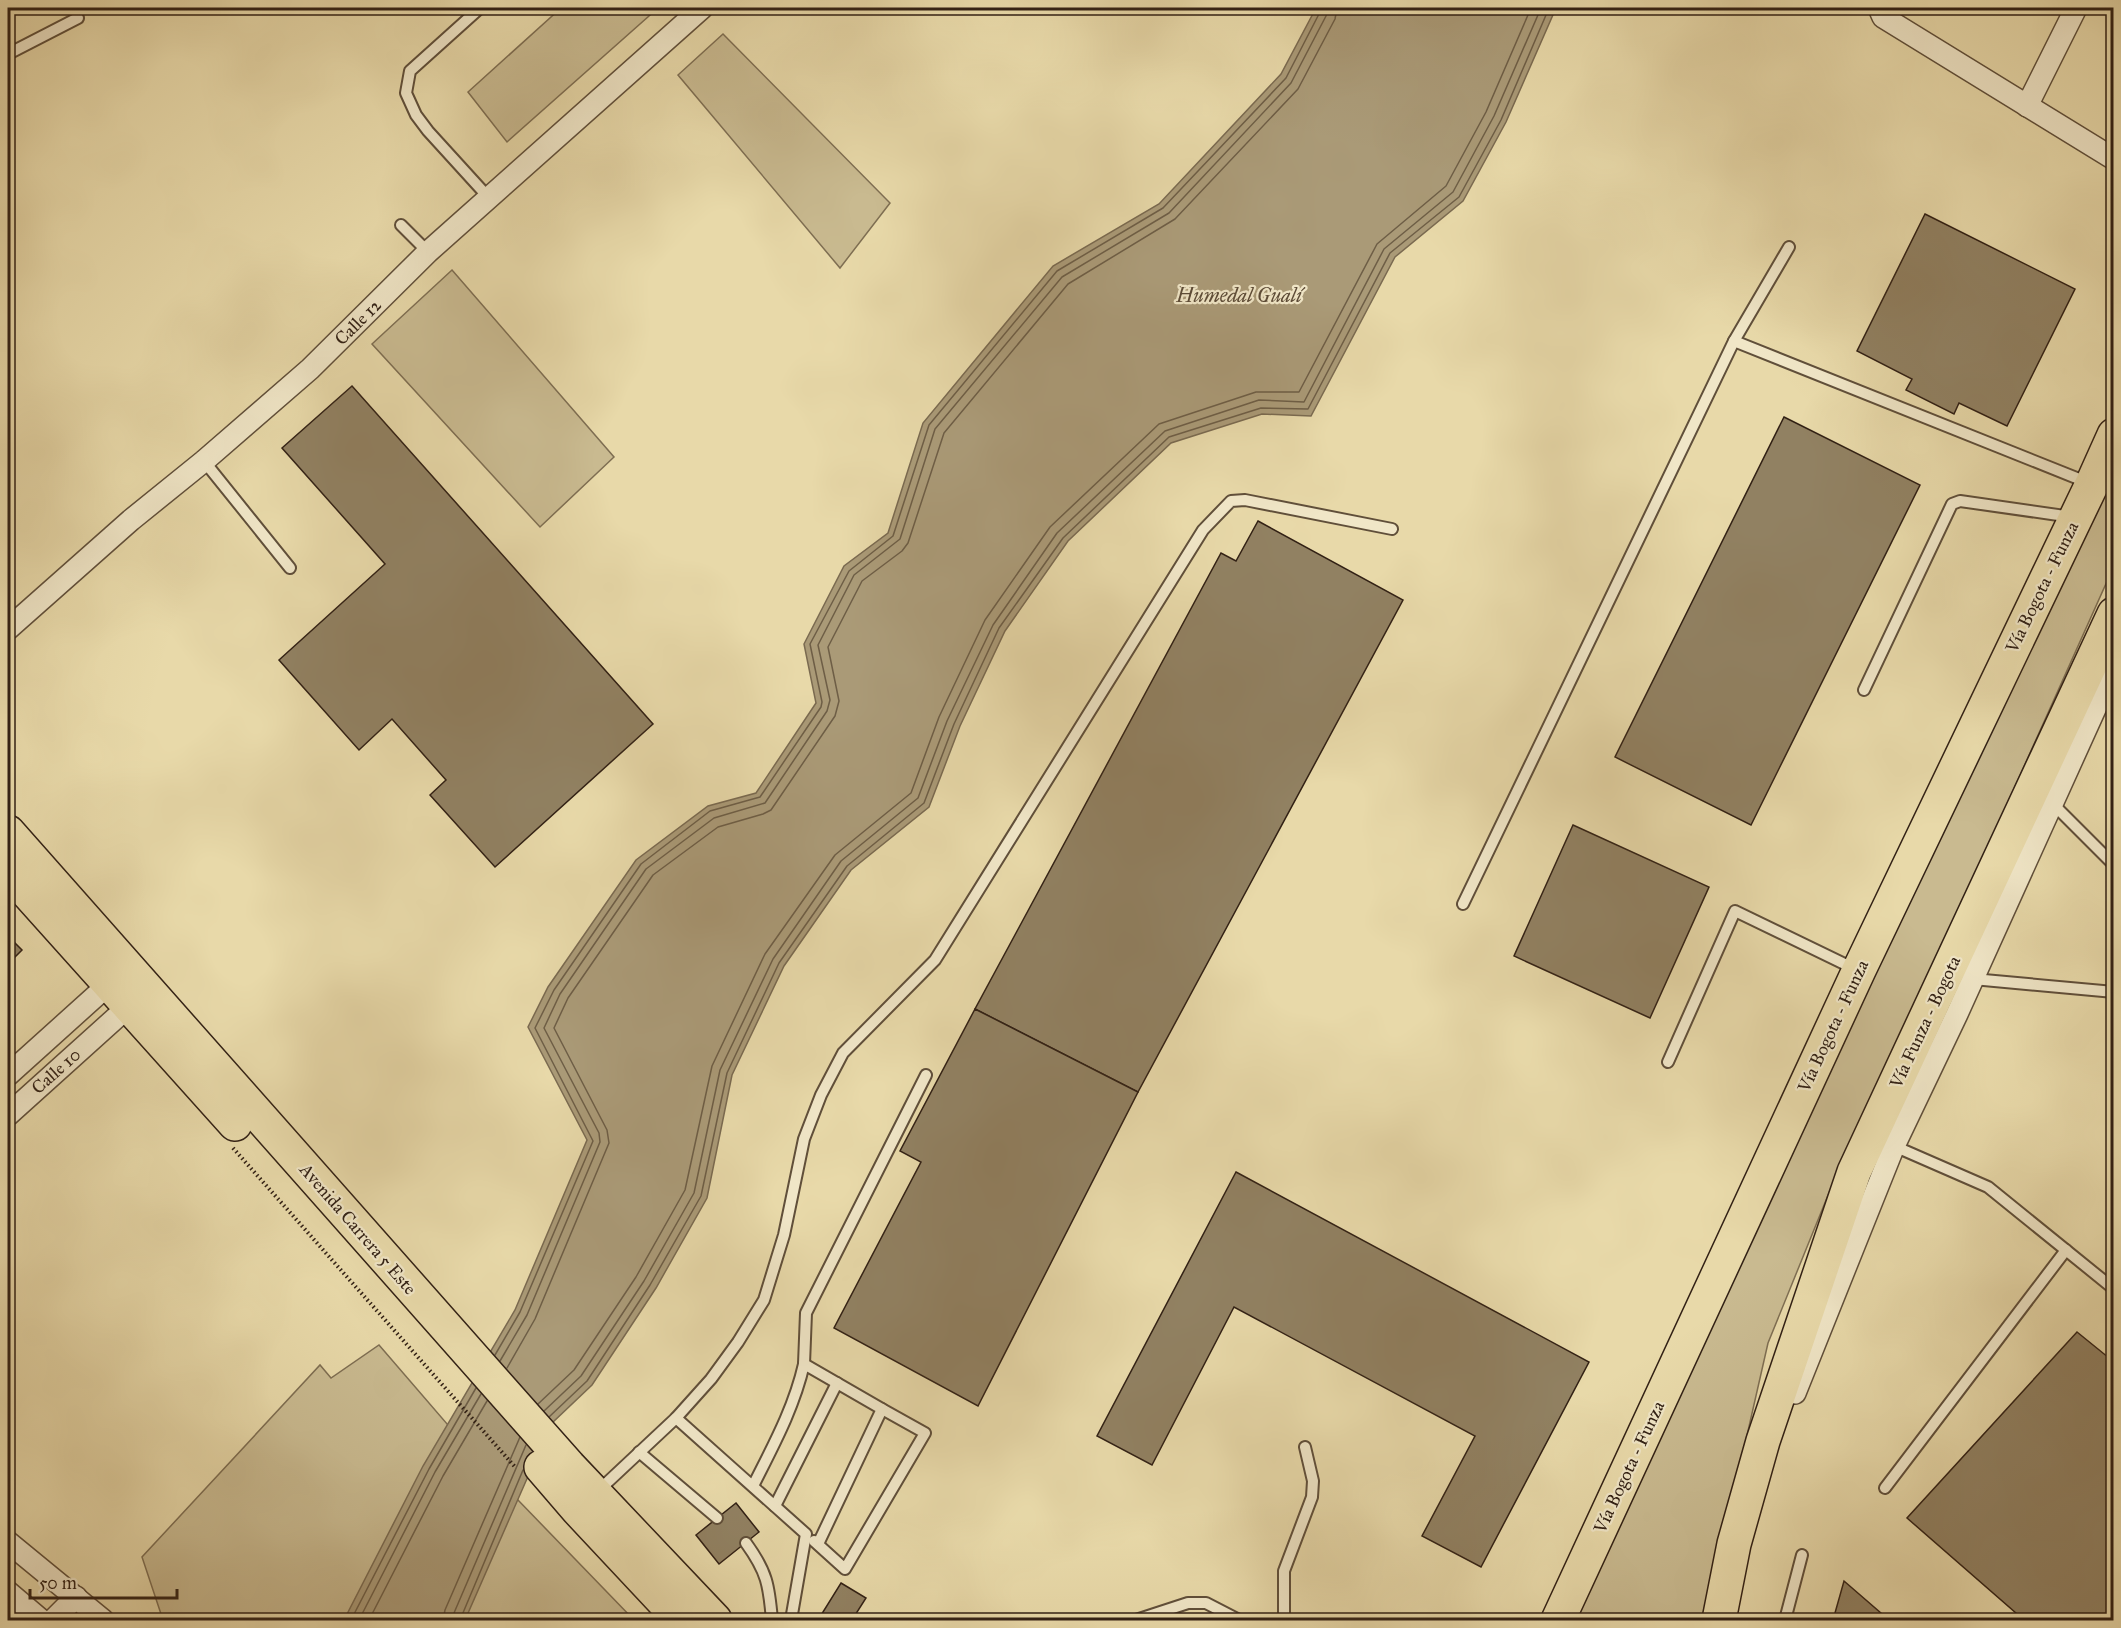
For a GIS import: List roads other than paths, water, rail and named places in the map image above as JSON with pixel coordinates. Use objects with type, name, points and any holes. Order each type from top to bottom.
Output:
[{"type":"main road","name":"Vía Bogota - Funza","points":[[1558,1620],[1859,970],[2114,435]]},
{"type":"main road","name":"Vía Funza - Bogota","points":[[1719,1620],[1734,1544],[1763,1441],[1854,1172],[2114,614]]},
{"type":"main road","name":"Avenida Carrera 5 Este","points":[[8,832],[118,994]]},
{"type":"main road","name":"Avenida Carrera 5 Este","points":[[8,871],[455,1367],[561,1473],[587,1502],[681,1620]]},
{"type":"main road","name":"Avenida Carrera 5 Este","points":[[587,1502],[715,1620]]},
{"type":"street","name":"Calle 12","points":[[8,629],[123,527],[204,461],[310,369],[428,252],[702,8]]},
{"type":"street","points":[[1879,8],[1883,17],[2114,159]]},
{"type":"street","points":[[2027,106],[2076,8]]},
{"type":"street","name":"Vía Funza - Bogota","points":[[1763,1441],[1794,1395],[1894,1146],[1973,979],[2114,667]]},
{"type":"street","points":[[105,1028],[106,1020],[103,1011],[118,994]]},
{"type":"street","name":"Calle 10","points":[[8,1115],[105,1028],[118,994]]},
{"type":"street","name":"Calle 10","points":[[8,1075],[118,994]]},
{"type":"street","points":[[8,1542],[103,1620]]},
{"type":"street","points":[[8,1592],[41,1620]]},
{"type":"street","points":[[53,1620],[76,1597]]},
{"type":"lane","points":[[480,8],[410,71],[406,93],[416,115],[428,131],[489,198]]},
{"type":"lane","points":[[8,54],[78,18]]},
{"type":"lane","points":[[401,225],[428,252]]},
{"type":"lane","points":[[1463,904],[1734,341],[1789,247]]},
{"type":"lane","points":[[1734,341],[2092,484]]},
{"type":"lane","points":[[204,461],[290,568]]},
{"type":"lane","points":[[587,1502],[676,1418],[718,1370],[738,1342],[764,1300],[784,1235],[804,1139],[821,1095],[843,1053],[935,960],[1203,530],[1231,501],[1245,500],[1392,529]]},
{"type":"lane","points":[[1864,690],[1952,504],[1960,501],[2075,518]]},
{"type":"lane","points":[[2052,803],[2114,865]]},
{"type":"lane","points":[[1668,1062],[1735,911],[1859,970]]},
{"type":"lane","points":[[1973,979],[2114,992]]},
{"type":"lane","points":[[753,1486],[798,1392],[804,1364],[806,1312],[926,1075]]},
{"type":"lane","points":[[1894,1146],[1988,1187],[2114,1289]]},
{"type":"lane","points":[[1885,1488],[2066,1250]]},
{"type":"lane","points":[[676,1418],[845,1569],[925,1433],[804,1364]]},
{"type":"lane","points":[[775,1506],[837,1383]]},
{"type":"lane","points":[[818,1544],[882,1409]]},
{"type":"lane","points":[[1284,1620],[1284,1571],[1312,1497],[1313,1481],[1305,1447]]},
{"type":"lane","points":[[639,1452],[717,1518]]},
{"type":"lane","points":[[791,1620],[806,1534]]},
{"type":"lane","points":[[746,1543],[760,1562],[764,1572],[770,1590],[772,1620]]},
{"type":"lane","points":[[1785,1620],[1802,1555]]},
{"type":"lane","points":[[1136,1620],[1188,1603],[1206,1603],[1239,1620]]},
{"type":"water","name":"Humedal Gualí","points":[[1316,8],[1556,8],[1506,122],[1463,201],[1395,257],[1311,416],[1262,414],[1171,443],[1068,541],[1005,631],[960,726],[929,807],[851,870],[784,966],[732,1075],[707,1198],[656,1288],[592,1385],[551,1424],[465,1620],[344,1620],[423,1466],[515,1310],[587,1140],[528,1027],[548,987],[636,860],[708,806],[756,793],[816,703],[804,644],[844,566],[888,533],[923,423],[1053,266],[1159,204],[1281,74]]}]
